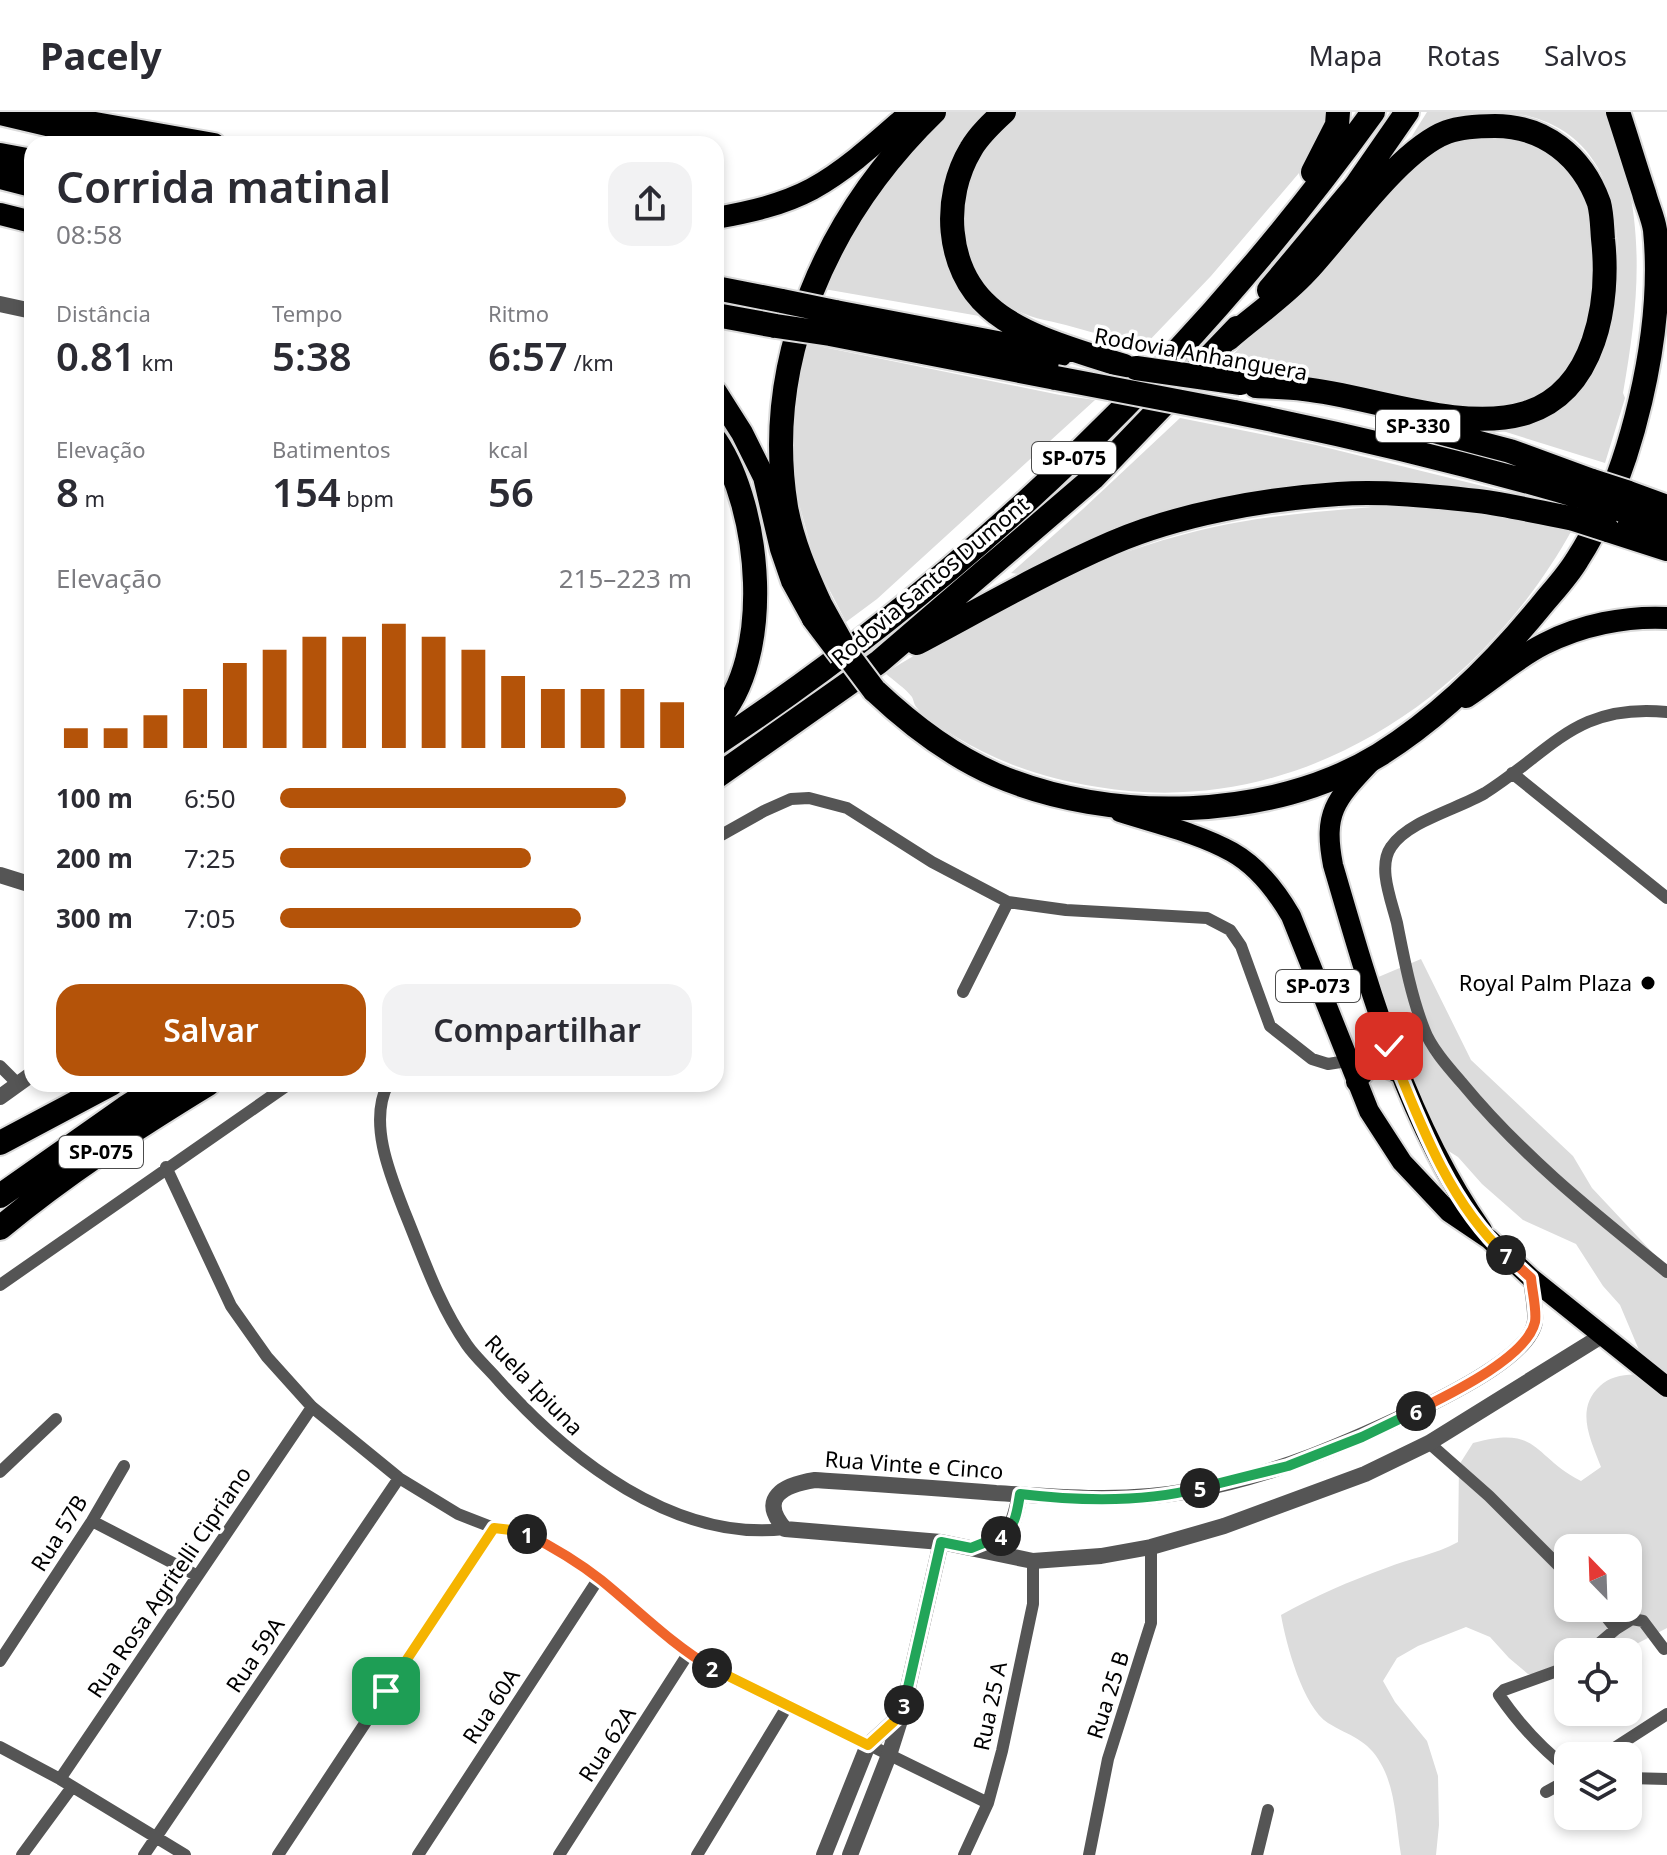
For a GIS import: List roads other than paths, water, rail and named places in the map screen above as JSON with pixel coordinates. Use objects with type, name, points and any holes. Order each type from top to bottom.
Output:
[{"type":"highway","points":[[34,112],[169,136]]},
{"type":"highway","points":[[724,217],[755,211],[812,189],[911,112]]},
{"type":"highway","points":[[816,612],[793,537],[783,477],[782,413],[792,351],[814,285],[838,232],[889,161],[934,112]]},
{"type":"highway","points":[[1004,112],[972,147],[961,168],[953,195],[951,226],[957,257],[970,284],[989,308],[1019,326],[1055,342],[1130,367]]},
{"type":"highway","points":[[1223,298],[1311,176],[1337,125],[1338,112]]},
{"type":"highway","name":"Rodovia Santos Dumont","points":[[724,738],[825,666],[957,563],[1078,454],[1198,329],[1320,186],[1373,112]]},
{"type":"highway","name":"Rodovia Santos Dumont","points":[[724,771],[879,662],[1093,478],[1228,339],[1355,187],[1407,112]]},
{"type":"highway","points":[[1618,112],[1655,227],[1667,280]]},
{"type":"highway","points":[[0,113],[98,136]]},
{"type":"highway","points":[[1228,339],[1304,275],[1408,157],[1447,132],[1480,126],[1524,128],[1563,148],[1584,172],[1599,205],[1604,249],[1604,291],[1586,362],[1553,399],[1525,413],[1474,418],[1407,409],[1305,389],[1249,384]]},
{"type":"highway","points":[[0,155],[24,160]]},
{"type":"highway","points":[[0,177],[24,183]]},
{"type":"highway","points":[[0,214],[24,220]]},
{"type":"highway","points":[[1430,718],[1482,672],[1522,628],[1576,562],[1593,532],[1625,453],[1641,400],[1653,316],[1655,227]]},
{"type":"highway","name":"Rodovia Anhanguera","points":[[724,290],[782,301],[832,323],[1056,378],[1357,437],[1471,465],[1667,527]]},
{"type":"highway","name":"Rodovia Anhanguera","points":[[724,316],[776,326],[832,323],[1249,384],[1510,451],[1584,499]]},
{"type":"highway","points":[[724,405],[764,477],[792,581],[874,690],[930,738],[997,775],[1090,802],[1147,809],[1244,803],[1333,777],[1379,754],[1542,645],[1565,634],[1628,619],[1667,618]]},
{"type":"highway","points":[[724,455],[741,493],[754,584],[751,645],[745,672],[724,710]]},
{"type":"highway","points":[[879,662],[1029,582],[1114,542],[1191,518],[1256,504],[1340,493],[1481,501],[1584,499],[1619,511],[1667,549]]},
{"type":"highway","name":"Rodovia Anhanguera","points":[[1619,511],[1667,507]]},
{"type":"highway","points":[[0,1143],[96,1092]]},
{"type":"highway","name":"SP-075","points":[[0,1196],[150,1092]]},
{"type":"highway","name":"SP-075","points":[[0,1228],[39,1196],[140,1125],[195,1092]]},
{"type":"main road","name":"SP-073","points":[[1379,754],[1335,806],[1328,835],[1353,931],[1416,1112],[1458,1195],[1489,1239]]},
{"type":"main road","name":"SP-073","points":[[1090,802],[1233,852],[1251,866],[1278,894],[1291,916],[1356,1082],[1384,1137],[1423,1187],[1449,1212],[1489,1239],[1531,1278],[1667,1387]]},
{"type":"main road","points":[[1356,1082],[1371,1065],[1383,1066],[1401,1074]]},
{"type":"street","points":[[0,304],[24,309]]},
{"type":"street","points":[[1667,712],[1615,712],[1565,732],[1485,793],[1409,831],[1392,845],[1386,857],[1386,872],[1404,955],[1424,1032],[1490,1118],[1549,1176],[1667,1272]]},
{"type":"street","points":[[1512,773],[1667,898]]},
{"type":"street","points":[[724,834],[791,799],[823,800],[847,808],[932,862],[1008,902],[1066,910],[1207,918],[1230,930],[1241,946],[1270,1026],[1312,1059],[1328,1064],[1347,1061]]},
{"type":"street","points":[[0,875],[24,882]]},
{"type":"street","points":[[963,992],[1008,902]]},
{"type":"street","points":[[0,1066],[17,1083]]},
{"type":"street","points":[[0,1097],[24,1079]]},
{"type":"street","points":[[0,1285],[277,1092]]},
{"type":"street","name":"Ruela Ipiuna","points":[[384,1092],[381,1098],[382,1132],[389,1172],[435,1286],[467,1345],[522,1407],[565,1448],[623,1487],[673,1513],[738,1530],[760,1532],[785,1529]]},
{"type":"street","points":[[166,1167],[231,1306],[267,1357],[312,1407],[399,1478],[458,1514],[494,1528],[520,1531],[570,1558],[599,1578],[688,1654],[988,1803]]},
{"type":"street","name":"Rua Vinte e Cinco","points":[[785,1529],[774,1516],[773,1504],[780,1491],[791,1483],[815,1480],[1067,1499],[1128,1498],[1190,1491],[1288,1466],[1362,1437],[1439,1399],[1508,1358],[1525,1342],[1535,1322],[1531,1278]]},
{"type":"street","points":[[785,1529],[941,1542],[1033,1561],[1101,1556],[1151,1547],[1281,1506],[1365,1474],[1429,1443],[1603,1335]]},
{"type":"street","name":"Rua Rosa Agritelli Cipriano","points":[[60,1779],[312,1407]]},
{"type":"street","points":[[0,1472],[56,1419]]},
{"type":"street","points":[[1429,1443],[1489,1496],[1554,1561]]},
{"type":"street","name":"Rua 57B","points":[[0,1661],[92,1521],[124,1466]]},
{"type":"street","name":"Rua 59A","points":[[144,1855],[399,1478]]},
{"type":"street","points":[[971,1548],[1003,1536],[1011,1529],[1020,1494]]},
{"type":"street","points":[[92,1521],[196,1575]]},
{"type":"street","points":[[278,1855],[494,1528]]},
{"type":"street","points":[[850,1855],[902,1714],[941,1542]]},
{"type":"street","name":"Rua 25 B","points":[[1089,1855],[1108,1759],[1151,1623],[1151,1547]]},
{"type":"street","name":"Rua 25 A","points":[[964,1855],[988,1803],[1002,1751],[1033,1604],[1033,1561]]},
{"type":"street","name":"Rua 60A","points":[[418,1855],[599,1578]]},
{"type":"street","points":[[1605,1638],[1632,1619],[1643,1621],[1664,1649]]},
{"type":"street","points":[[1610,1622],[1616,1629]]},
{"type":"street","name":"Rua 62A","points":[[559,1855],[688,1654]]},
{"type":"street","points":[[1554,1672],[1504,1690],[1499,1695],[1526,1730],[1554,1758]]},
{"type":"street","points":[[697,1855],[788,1705]]},
{"type":"street","points":[[824,1855],[868,1745],[902,1714]]},
{"type":"street","points":[[1624,1742],[1667,1714]]},
{"type":"street","points":[[0,1747],[60,1779],[185,1855]]},
{"type":"street","points":[[1642,1778],[1667,1779]]},
{"type":"street","points":[[22,1855],[72,1787]]},
{"type":"street","points":[[1546,1792],[1554,1788]]},
{"type":"street","points":[[1257,1855],[1268,1810]]},
{"type":"place","name":"Royal Palm Plaza","points":[[1648,983]]}]
